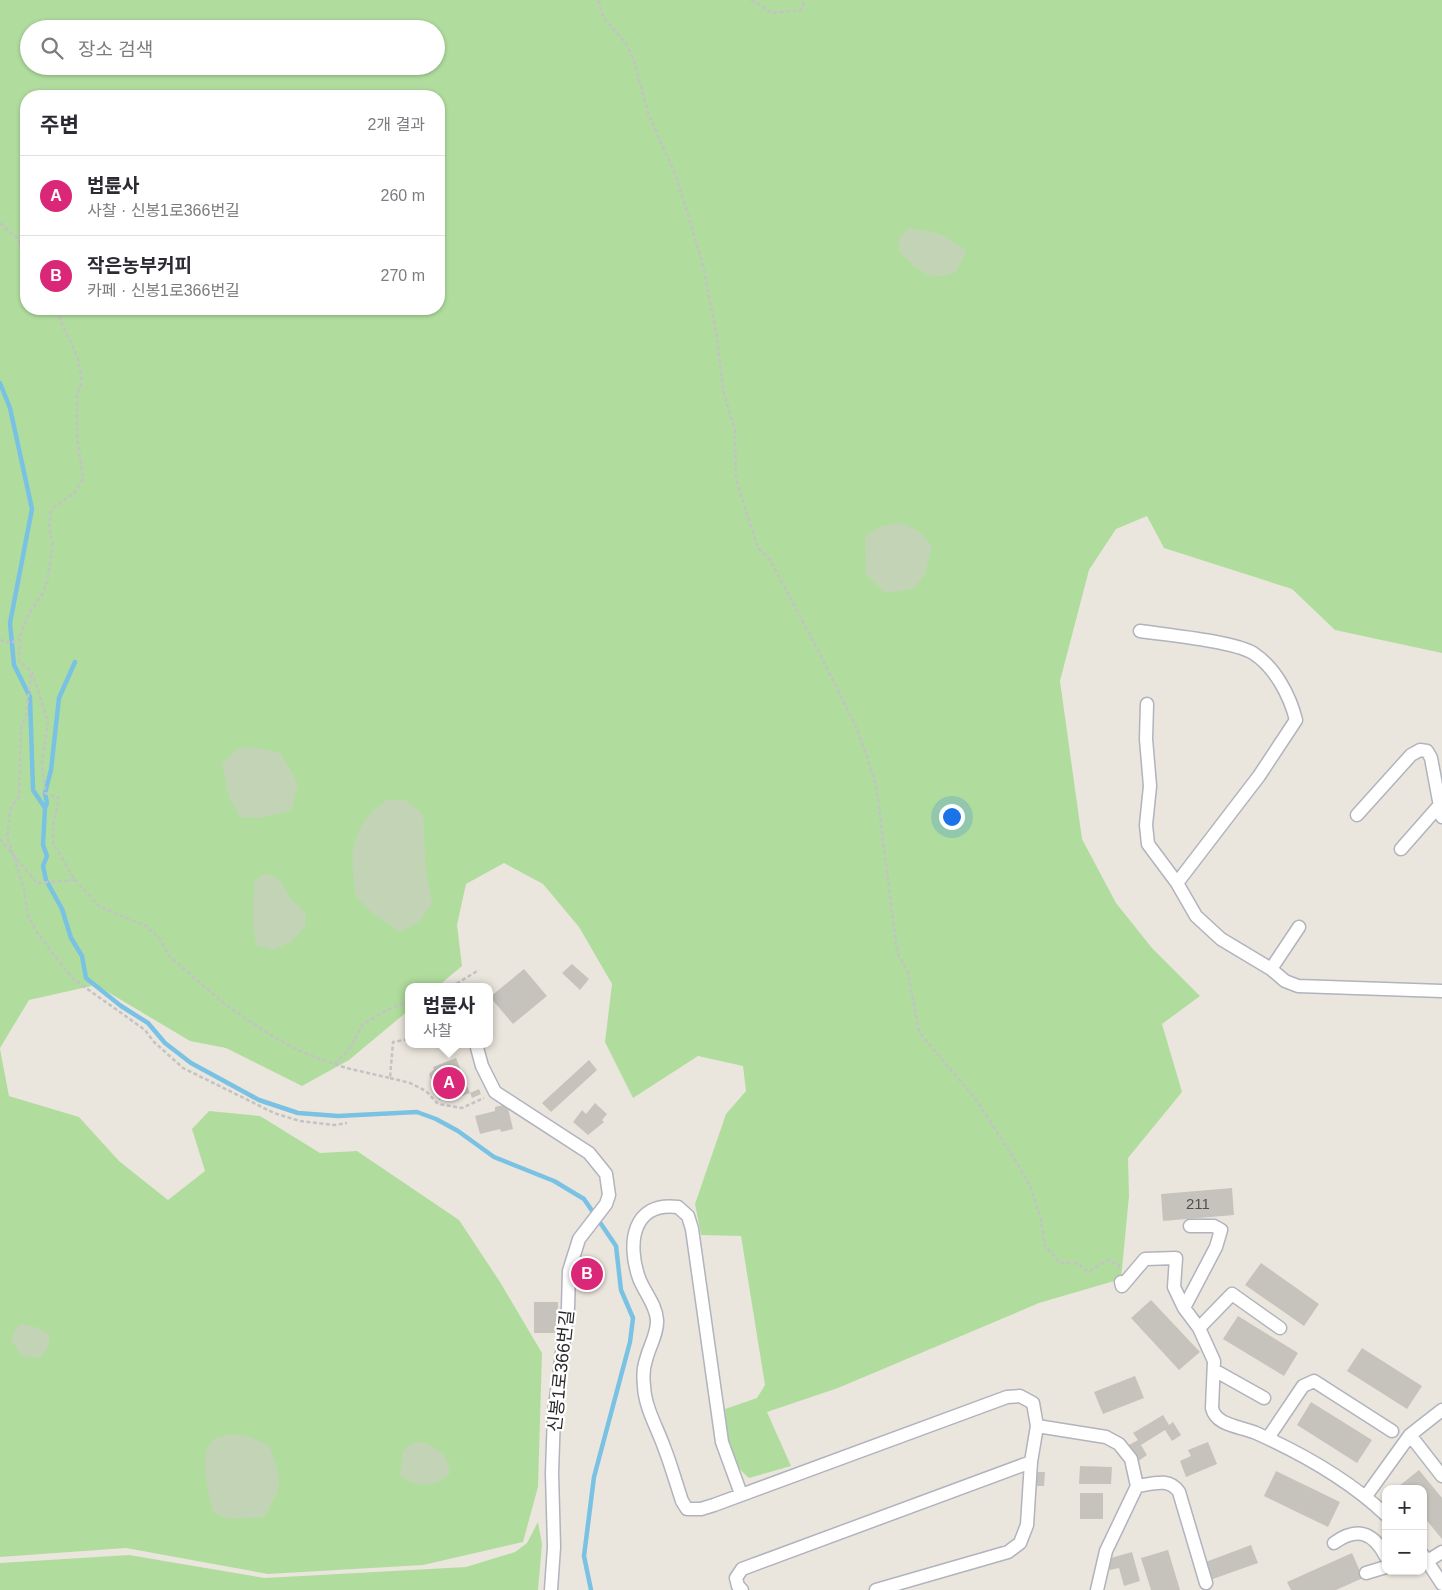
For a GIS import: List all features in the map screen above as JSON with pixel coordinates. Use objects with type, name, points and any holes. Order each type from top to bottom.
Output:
[{"type":"street","points":[[1140,631],[1236,647],[1253,654],[1285,688],[1296,720],[1253,784],[1177,883]]},
{"type":"street","points":[[1147,704],[1146,739],[1150,786],[1146,825],[1148,844],[1177,883],[1196,916],[1215,933],[1271,969],[1285,981],[1298,986],[1442,991]]},
{"type":"street","points":[[1356,815],[1411,755],[1420,750],[1427,751],[1431,758],[1440,812],[1401,849]]},
{"type":"street","points":[[1271,969],[1299,928]]},
{"type":"street","points":[[477,1048],[482,1066],[495,1092]]},
{"type":"street","name":"신봉1로366번길","points":[[495,1092],[589,1153],[601,1165],[608,1184],[606,1204],[579,1239],[570,1271],[568,1308],[554,1414],[552,1473],[554,1547],[551,1590]]},
{"type":"street","points":[[741,1494],[722,1442],[692,1229],[688,1216],[678,1207],[656,1208],[644,1214],[635,1226],[634,1244],[639,1278],[657,1318],[657,1327],[645,1361],[646,1403],[664,1446],[682,1501],[687,1509],[701,1509],[1007,1397],[1020,1396],[1033,1403],[1037,1426],[1031,1462],[1027,1526],[1020,1544],[1008,1552],[876,1590]]},
{"type":"street","points":[[1184,1308],[1221,1234],[1218,1227],[1190,1226]]},
{"type":"street","points":[[1117,1279],[1122,1286],[1145,1259],[1176,1258],[1174,1288],[1184,1308],[1199,1328],[1211,1351],[1214,1370],[1212,1408],[1214,1415],[1220,1421],[1245,1428],[1268,1438],[1330,1472],[1366,1496],[1382,1511]]},
{"type":"street","points":[[1199,1328],[1232,1294],[1280,1328]]},
{"type":"street","points":[[1214,1370],[1264,1398]]},
{"type":"street","points":[[1268,1438],[1303,1386],[1314,1381],[1392,1431]]},
{"type":"street","points":[[1366,1496],[1410,1435],[1438,1413]]},
{"type":"street","points":[[1037,1426],[1106,1437],[1119,1444],[1131,1459],[1137,1486],[1106,1550],[1098,1590]]},
{"type":"street","points":[[1410,1435],[1442,1476]]},
{"type":"street","points":[[742,1590],[738,1586],[736,1578],[742,1570],[1031,1462]]},
{"type":"street","points":[[1137,1486],[1165,1482],[1174,1485],[1179,1492],[1206,1583]]},
{"type":"street","points":[[1334,1544],[1346,1534],[1360,1533],[1372,1538],[1382,1552]]},
{"type":"street","points":[[1427,1558],[1442,1552]]},
{"type":"street","points":[[1427,1560],[1442,1584]]},
{"type":"street","points":[[1366,1573],[1382,1567]]},
{"type":"path","points":[[598,0],[603,17],[625,42],[633,58],[649,116],[676,176],[702,261],[717,337],[723,390],[735,430],[736,480],[758,548],[770,560],[820,654],[855,725],[876,785],[897,952],[908,973],[919,1032],[974,1097],[1029,1184],[1040,1215],[1045,1246],[1060,1263],[1077,1263],[1088,1272],[1107,1260],[1119,1265],[1117,1279]]},
{"type":"path","points":[[751,0],[772,13],[801,10],[805,0]]},
{"type":"path","points":[[0,223],[18,239],[20,243]]},
{"type":"path","points":[[60,315],[60,320],[78,358],[82,381],[77,396],[77,436],[83,480],[74,493],[51,510],[50,528],[53,544],[47,582],[43,594],[28,615],[20,638],[19,661],[32,672],[48,722],[42,763],[45,793],[59,798],[53,825],[53,843],[75,880],[100,907],[146,926],[162,940],[169,956],[226,1005],[275,1038],[304,1053],[335,1064],[410,1083],[426,1091],[438,1104],[462,1108],[495,1092]]},
{"type":"path","points":[[0,640],[12,643],[20,638]]},
{"type":"path","points":[[32,672],[28,706],[21,726],[19,797],[11,807],[7,836],[24,889],[28,916],[60,964],[72,978],[145,1030],[183,1068],[274,1113],[300,1121],[335,1125],[347,1123]]},
{"type":"path","points":[[0,839],[13,856],[28,870],[37,884],[75,880]]},
{"type":"path","points":[[458,983],[479,970]]},
{"type":"path","points":[[335,1064],[350,1048],[363,1024],[389,1009],[405,1003]]},
{"type":"path","points":[[390,1078],[393,1042],[405,1040]]},
{"type":"green space","points":[[0,0],[1442,0],[1442,653],[1335,630],[1292,589],[1164,548],[1147,516],[1116,529],[1089,570],[1060,681],[1082,839],[1116,903],[1152,948],[1200,996],[1162,1024],[1182,1092],[1128,1158],[1129,1196],[1121,1279],[1039,1303],[838,1388],[767,1412],[791,1466],[749,1478],[742,1471],[733,1456],[728,1438],[725,1409],[757,1398],[765,1385],[741,1236],[701,1235],[695,1204],[726,1114],[746,1091],[743,1066],[698,1056],[633,1098],[605,1042],[612,984],[579,927],[543,884],[504,863],[466,884],[457,925],[462,966],[442,983],[405,983],[405,1013],[349,1060],[302,1086],[226,1048],[190,1041],[96,985],[29,1000],[0,1048]]},
{"type":"green space","points":[[908,228],[938,233],[966,250],[957,271],[947,275],[932,276],[925,274],[913,265],[899,252],[899,239]]},
{"type":"green space","points":[[903,523],[920,532],[932,546],[925,574],[913,589],[885,593],[866,574],[865,537],[880,526]]},
{"type":"green space","points":[[247,747],[280,752],[298,784],[291,811],[260,818],[240,817],[229,797],[222,764],[237,749]]},
{"type":"green space","points":[[388,800],[406,800],[423,815],[426,871],[432,903],[420,921],[400,932],[367,908],[357,896],[354,887],[354,844],[363,824],[378,807]]},
{"type":"green space","points":[[263,874],[274,876],[278,879],[291,899],[306,913],[305,927],[291,942],[272,950],[256,945],[253,923],[254,882]]},
{"type":"green space","points":[[0,1049],[9,1096],[79,1117],[119,1161],[168,1200],[205,1171],[192,1129],[209,1111],[260,1116],[320,1153],[357,1151],[459,1220],[500,1282],[542,1353],[538,1487],[523,1542],[423,1565],[268,1574],[126,1548],[0,1557]]},
{"type":"green space","points":[[22,1324],[39,1328],[50,1335],[48,1347],[40,1358],[22,1356],[11,1340],[16,1328]]},
{"type":"green space","points":[[231,1434],[248,1436],[269,1445],[277,1467],[279,1482],[275,1497],[264,1517],[228,1519],[213,1512],[205,1473],[206,1453],[209,1445],[215,1439]]},
{"type":"green space","points":[[423,1442],[445,1457],[450,1474],[438,1482],[419,1485],[400,1475],[403,1451],[412,1443]]},
{"type":"green space","points":[[538,1522],[542,1544],[538,1590],[0,1590],[0,1563],[129,1555],[265,1578],[466,1567],[515,1552],[527,1543]]},
{"type":"building","points":[[572,964],[589,979],[580,990],[562,973]]},
{"type":"building","points":[[524,969],[547,996],[513,1024],[493,1001],[493,995]]},
{"type":"building","points":[[456,1058],[470,1093],[449,1101],[447,1097],[439,1100],[429,1074],[434,1069],[433,1067]]},
{"type":"building","points":[[589,1060],[597,1070],[551,1112],[542,1103]]},
{"type":"building","points":[[479,1089],[481,1094],[472,1098],[470,1093]]},
{"type":"building","points":[[595,1103],[607,1114],[602,1120],[604,1122],[588,1135],[573,1122],[582,1110],[586,1114]]},
{"type":"building","points":[[507,1104],[513,1129],[501,1132],[500,1129],[480,1134],[475,1116],[495,1111],[495,1107]]},
{"type":"building","points":[[1232,1188],[1234,1215],[1163,1221],[1161,1194]]},
{"type":"building","points":[[1261,1263],[1319,1304],[1304,1326],[1245,1285]]},
{"type":"building","points":[[1151,1300],[1200,1352],[1179,1370],[1131,1318]]},
{"type":"building","points":[[534,1302],[558,1302],[558,1333],[534,1333]]},
{"type":"building","points":[[1238,1316],[1298,1353],[1284,1376],[1223,1339]]},
{"type":"building","points":[[1362,1348],[1422,1386],[1407,1409],[1347,1371]]},
{"type":"building","points":[[1135,1376],[1144,1398],[1103,1414],[1094,1392]]},
{"type":"building","points":[[1311,1402],[1372,1440],[1357,1463],[1297,1425]]},
{"type":"building","points":[[1163,1415],[1169,1425],[1173,1422],[1181,1435],[1172,1441],[1165,1430],[1141,1445],[1147,1455],[1137,1462],[1127,1446],[1138,1440],[1133,1433]]},
{"type":"building","points":[[1208,1442],[1217,1464],[1186,1477],[1180,1461],[1191,1456],[1188,1450]]},
{"type":"building","points":[[1080,1466],[1112,1467],[1111,1484],[1079,1484]]},
{"type":"building","points":[[1419,1470],[1442,1498],[1442,1539],[1427,1521],[1427,1485],[1400,1485]]},
{"type":"building","points":[[1276,1471],[1340,1502],[1328,1527],[1264,1496]]},
{"type":"building","points":[[1035,1472],[1045,1472],[1044,1486],[1035,1486]]},
{"type":"building","points":[[1080,1493],[1103,1493],[1103,1519],[1080,1519]]},
{"type":"building","points":[[1251,1545],[1258,1563],[1210,1580],[1203,1563]]},
{"type":"building","points":[[1168,1550],[1180,1590],[1151,1590],[1141,1558]]},
{"type":"building","points":[[1132,1552],[1140,1581],[1124,1586],[1119,1568],[1110,1570],[1107,1559]]},
{"type":"building","points":[[1352,1553],[1363,1578],[1336,1590],[1291,1590],[1287,1582]]},
{"type":"waterway","points":[[0,383],[10,408],[32,509],[10,623],[14,665],[30,697],[33,790],[45,808],[43,845],[47,856],[43,866],[46,880],[62,909],[71,938],[82,956],[86,978],[121,1006],[148,1023],[165,1043],[191,1063],[259,1100],[298,1113],[338,1116],[417,1112],[436,1119],[458,1131],[494,1157],[554,1181],[584,1199],[616,1246],[621,1290],[633,1318],[630,1342],[594,1477],[584,1556],[591,1590]]},
{"type":"waterway","points":[[45,808],[47,803],[45,793],[51,770],[59,698],[75,662]]},
{"type":"place","name":"법륜사","points":[[449,1083]]},
{"type":"place","name":"작은농부커피","points":[[587,1274]]}]
